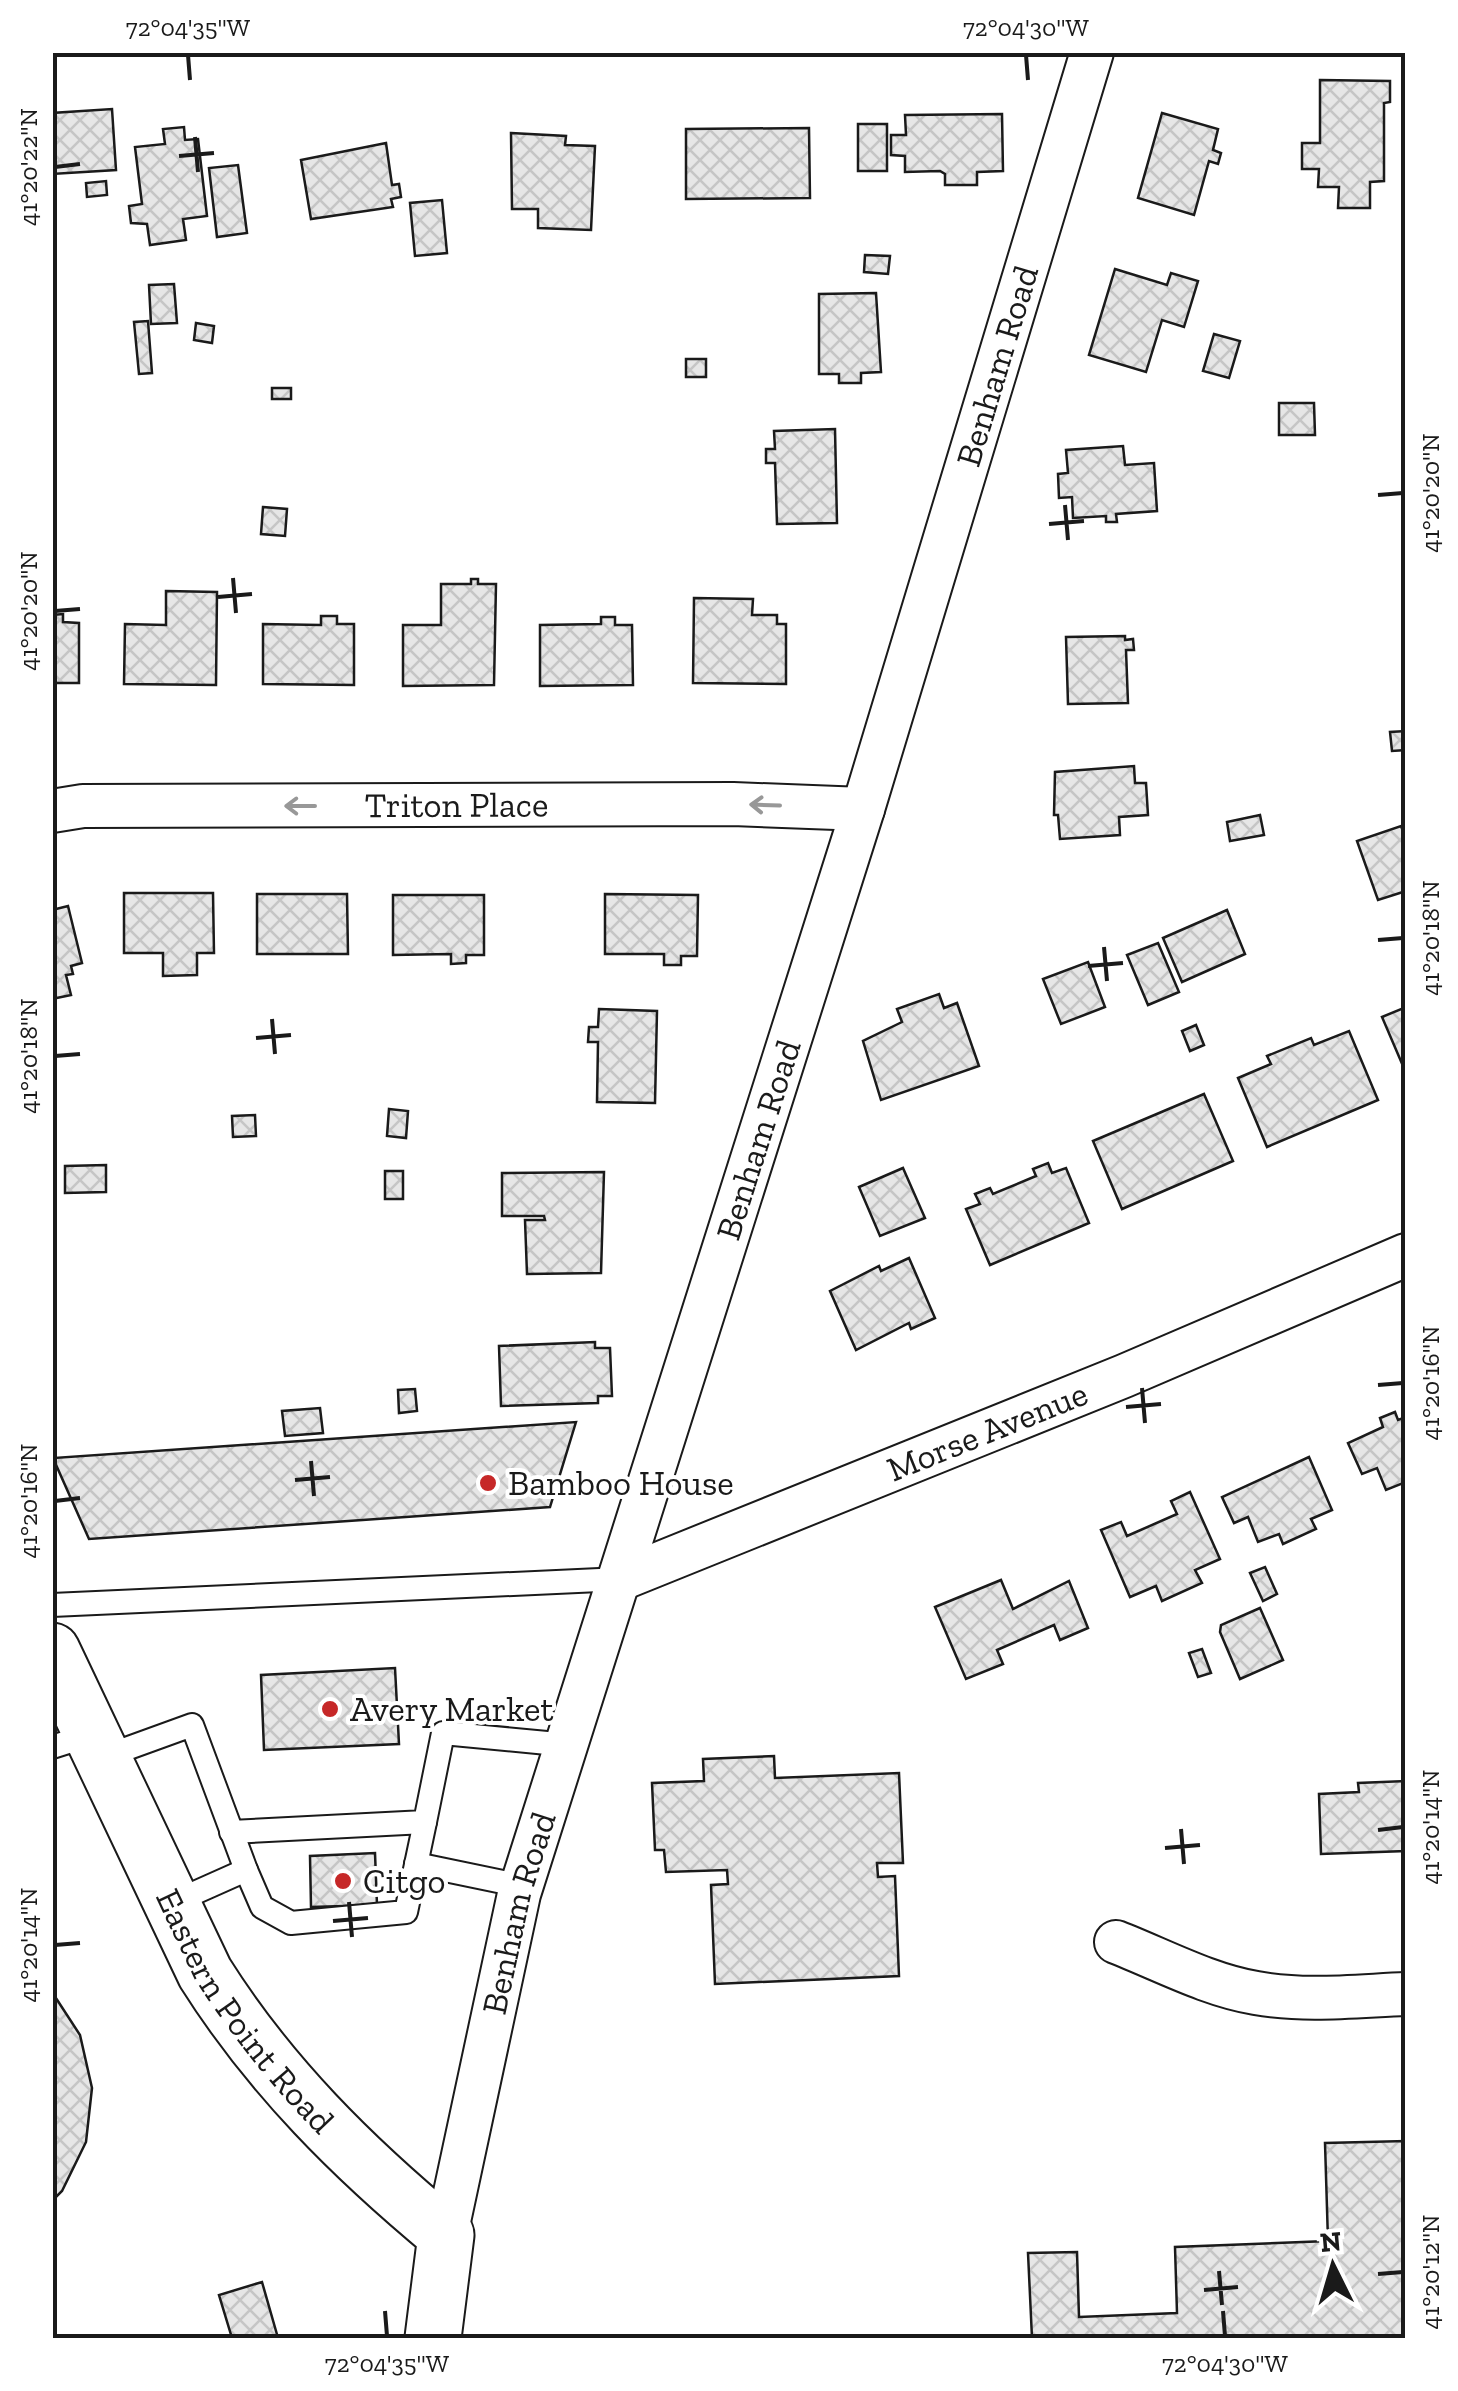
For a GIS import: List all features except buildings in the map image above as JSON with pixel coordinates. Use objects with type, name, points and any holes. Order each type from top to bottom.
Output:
[{"type":"main road","name":"Eastern Point Road","points":[[52,1651],[81,1747],[172,1903],[205,1973],[276,2071],[357,2159],[446,2235]]},
{"type":"main road","points":[[434,2338],[446,2235]]},
{"type":"street","name":"Benham Road","points":[[446,2235],[477,2075],[522,1886],[863,809],[1092,52]]},
{"type":"street","name":"Triton Place","points":[[52,811],[102,806],[694,804],[863,809]]},
{"type":"street","name":"Morse Avenue","points":[[622,1579],[1124,1376],[1406,1255]]},
{"type":"street","points":[[1116,1942],[1216,1983],[1256,1994],[1299,1998],[1406,1994]]},
{"type":"lane","points":[[52,1605],[622,1579]]},
{"type":"lane","points":[[81,1747],[192,1726],[262,1906],[291,1922],[406,1912],[443,1733],[568,1744]]},
{"type":"lane","points":[[232,1832],[425,1822]]},
{"type":"lane","points":[[416,1864],[522,1886]]},
{"type":"lane","points":[[172,1903],[246,1870]]},
{"type":"place","name":"Bamboo House","points":[[488,1483]]},
{"type":"place","name":"Avery Market","points":[[330,1709]]},
{"type":"place","name":"Citgo","points":[[343,1881]]}]
